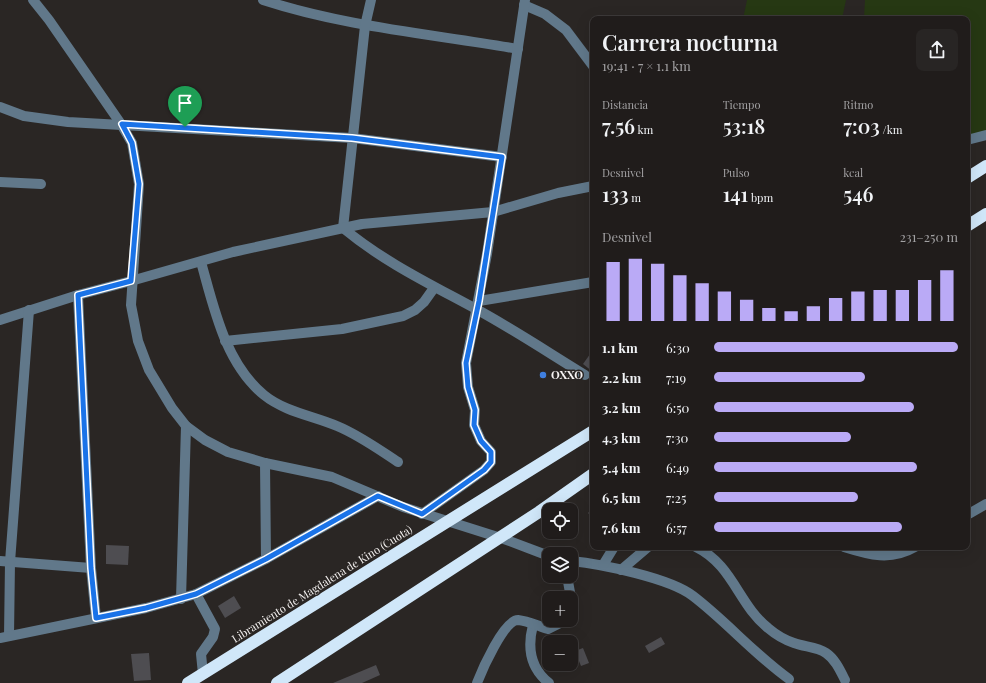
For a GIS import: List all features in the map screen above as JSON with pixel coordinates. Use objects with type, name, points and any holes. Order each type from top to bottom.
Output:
[{"type":"highway","points":[[970,176],[986,166]]},
{"type":"highway","points":[[970,224],[986,214]]},
{"type":"highway","name":"Libramiento de Magdalena de Kino (Cuota)","points":[[188,683],[431,530],[590,433]]},
{"type":"highway","points":[[277,683],[511,530],[590,476]]},
{"type":"street","points":[[33,0],[49,20],[122,124],[132,143],[139,184],[131,281],[131,305],[138,341],[152,375],[172,408],[186,426],[205,440],[228,452],[264,463],[332,477],[422,514],[542,554]]},
{"type":"street","points":[[263,0],[306,13],[365,26],[518,49]]},
{"type":"street","points":[[343,228],[365,26],[371,0]]},
{"type":"street","points":[[422,514],[484,470],[491,462],[491,452],[481,441],[474,425],[474,402],[468,387],[466,363],[478,305],[502,157],[524,2],[545,14],[566,30],[590,62]]},
{"type":"street","points":[[0,107],[24,116],[68,122],[352,138],[502,157]]},
{"type":"street","points":[[970,139],[986,135]]},
{"type":"street","points":[[0,182],[41,184]]},
{"type":"street","points":[[0,320],[78,295],[233,252],[362,224],[493,212],[558,193],[590,187]]},
{"type":"street","points":[[343,228],[370,250],[434,288],[478,305],[585,375]]},
{"type":"street","points":[[201,262],[225,341],[246,374],[265,395],[302,414],[351,433],[398,462]]},
{"type":"street","points":[[478,305],[590,283]]},
{"type":"street","points":[[225,341],[342,329],[403,316],[415,310],[424,302],[434,288]]},
{"type":"street","points":[[78,295],[91,568],[96,618]]},
{"type":"street","points":[[28,310],[5,562],[5,637],[181,599],[196,594],[266,559],[378,496]]},
{"type":"street","points":[[181,599],[186,426]]},
{"type":"street","points":[[264,463],[266,559]]},
{"type":"street","points":[[970,513],[986,504]]},
{"type":"street","points":[[603,565],[612,550]]},
{"type":"street","points":[[621,570],[644,550]]},
{"type":"street","points":[[701,550],[717,560],[727,571],[751,610],[768,628],[795,643],[826,652],[834,660],[845,680]]},
{"type":"street","points":[[854,550],[886,557],[906,550]]},
{"type":"street","points":[[5,562],[91,568]]},
{"type":"street","points":[[578,562],[603,565],[621,570],[674,586],[692,595],[759,656],[789,679]]},
{"type":"street","points":[[196,594],[215,629],[213,637],[201,654],[203,674]]},
{"type":"street","points":[[477,683],[506,626],[517,620],[548,629],[552,627]]},
{"type":"street","points":[[533,625],[531,633],[532,661],[538,674],[549,683]]},
{"type":"green space","points":[[747,0],[846,0],[843,16],[744,16]]},
{"type":"green space","points":[[865,0],[986,0],[986,134],[970,137],[970,16],[864,16]]},
{"type":"building","points":[[590,354],[590,370],[583,364]]},
{"type":"building","points":[[106,545],[129,546],[128,565],[106,564]]},
{"type":"building","points":[[234,596],[241,608],[225,618],[218,606]]},
{"type":"building","points":[[661,637],[665,644],[649,653],[645,646]]},
{"type":"building","points":[[583,648],[589,663],[581,666],[578,658],[578,650]]},
{"type":"building","points":[[149,653],[151,680],[134,681],[131,654]]},
{"type":"building","points":[[376,665],[380,675],[362,683],[333,683]]},
{"type":"place","name":"OXXO","points":[[543,375]]},
{"type":"route","points":[[122,124],[185,127],[352,138],[502,157],[479,301],[476,309],[466,363],[468,387],[474,402],[474,425],[476,433],[491,452],[491,462],[484,470],[422,514],[378,496],[266,559],[196,594],[146,608],[96,618],[91,568],[86,431],[78,295],[131,281],[139,184],[132,143],[122,124]]}]
